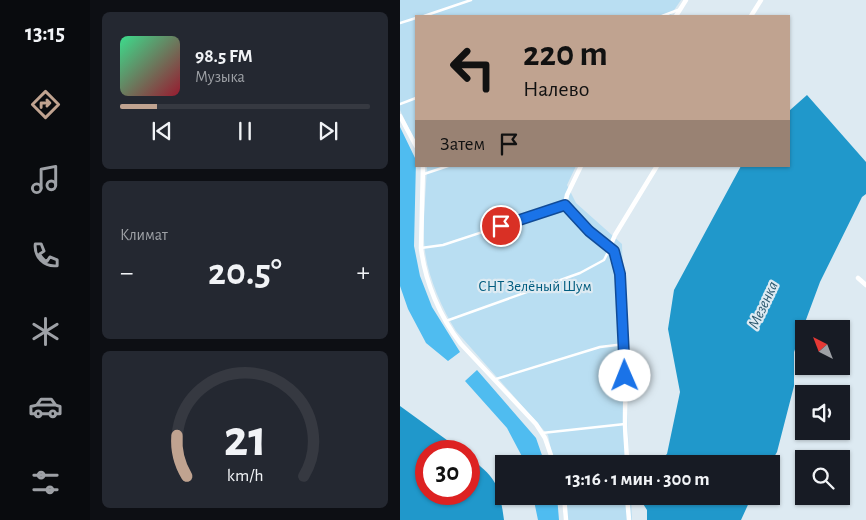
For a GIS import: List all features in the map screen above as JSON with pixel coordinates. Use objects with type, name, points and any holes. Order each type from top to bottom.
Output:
[{"type":"street","points":[[677,15],[686,0]]},
{"type":"street","points":[[752,15],[761,0]]},
{"type":"street","points":[[400,116],[415,144]]},
{"type":"street","points":[[423,167],[421,248],[434,296],[446,321],[461,344],[496,379],[542,432],[551,455]]},
{"type":"street","points":[[581,167],[567,194],[565,205],[589,231],[610,247],[617,259],[620,274],[625,344],[627,455]]},
{"type":"street","points":[[610,247],[615,235],[656,167]]},
{"type":"street","points":[[858,278],[866,285]]},
{"type":"street","points":[[565,505],[566,520]]},
{"type":"street","points":[[628,505],[629,520]]},
{"type":"lane","points":[[427,15],[471,0]]},
{"type":"lane","points":[[665,15],[680,10]]},
{"type":"lane","points":[[400,23],[415,18]]},
{"type":"lane","points":[[400,104],[415,98]]},
{"type":"lane","points":[[423,175],[445,167]]},
{"type":"lane","points":[[421,248],[443,245],[565,205]]},
{"type":"lane","points":[[446,321],[580,273],[604,260],[610,247]]},
{"type":"lane","points":[[496,379],[600,347],[625,344]]},
{"type":"lane","points":[[542,432],[625,424]]},
{"type":"green space","points":[[400,0],[681,0],[671,15],[415,15],[415,141],[400,110]]},
{"type":"green space","name":"СНТ Зелёный Шум","points":[[427,167],[576,167],[567,185],[576,203],[622,244],[629,455],[552,455],[548,435],[456,331],[444,310],[430,276],[424,240]]},
{"type":"green space","points":[[563,505],[631,505],[632,520],[564,520]]},
{"type":"shaded area","points":[[400,127],[415,158],[414,246],[420,276],[432,307],[460,352],[448,361],[426,343],[408,309],[400,286]]},
{"type":"shaded area","points":[[477,370],[536,438],[542,455],[521,455],[507,428],[465,381]]},
{"type":"shaded area","points":[[535,505],[558,505],[559,520],[538,520]]},
{"type":"water","name":"Мезенка","points":[[807,95],[866,162],[866,194],[862,197],[820,282],[806,320],[795,320],[794,386],[777,452],[775,455],[666,455],[680,392],[668,329],[674,290],[740,167],[790,167],[790,110]]},
{"type":"water","points":[[400,406],[447,440],[415,440],[415,505],[480,505],[480,466],[495,483],[495,505],[501,505],[504,520],[400,520]]},
{"type":"water","points":[[644,505],[748,505],[741,520],[647,520],[647,510]]},
{"type":"route","points":[[501,226],[565,205],[577,220],[614,251],[620,274],[625,376]]}]
